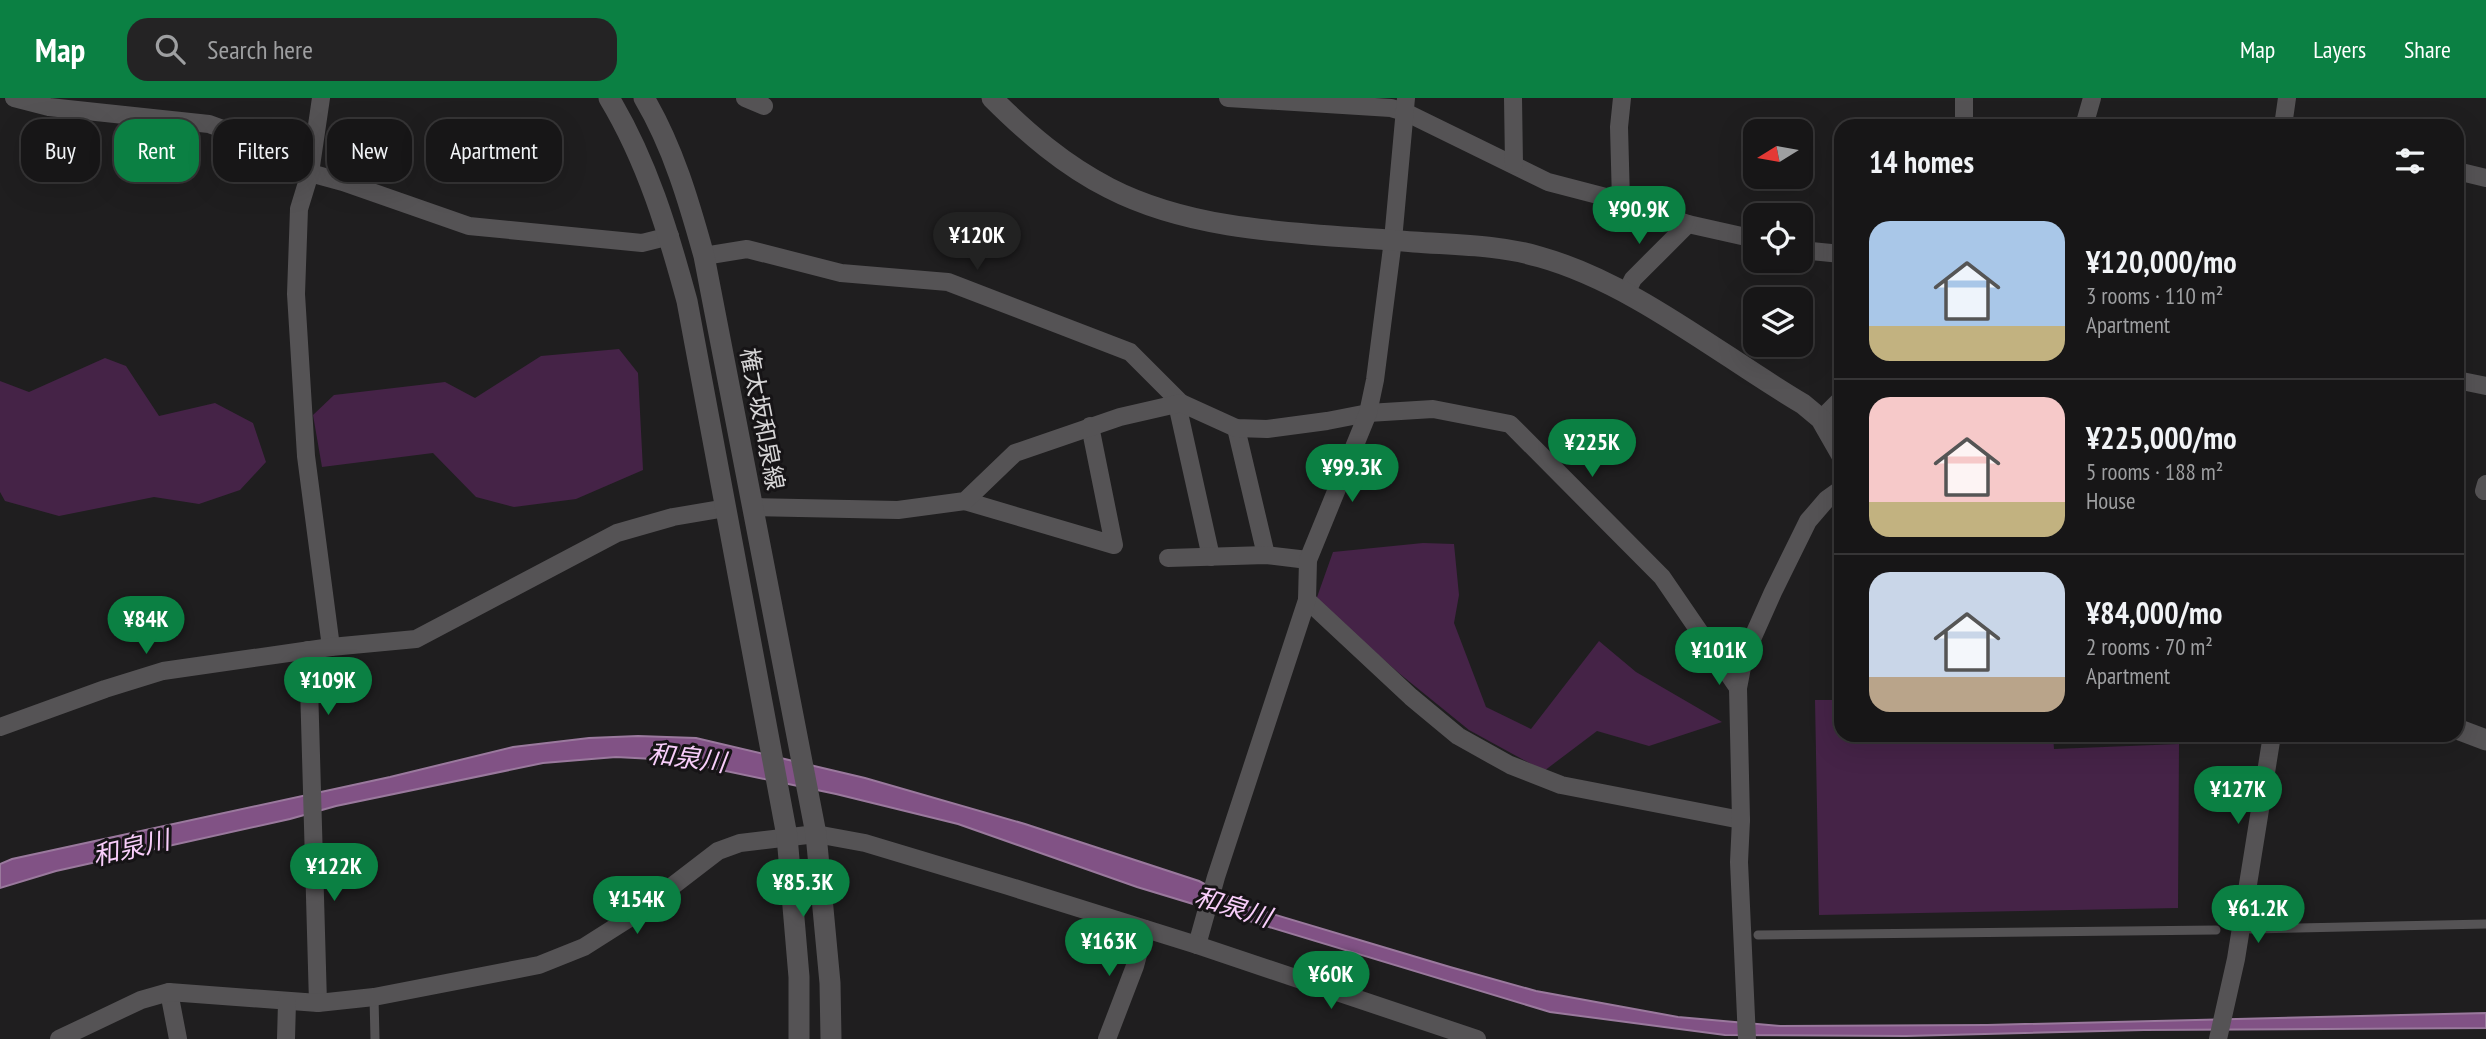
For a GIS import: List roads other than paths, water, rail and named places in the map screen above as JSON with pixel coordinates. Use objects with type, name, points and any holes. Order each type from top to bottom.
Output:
[{"type":"street","points":[[14,98],[49,107],[213,125]]},
{"type":"street","points":[[313,153],[321,98]]},
{"type":"street","points":[[609,98],[621,117],[650,182],[670,236],[687,302],[787,836],[799,977],[799,1039]]},
{"type":"street","name":"権太坂和泉線","points":[[644,98],[672,155],[692,210],[704,256],[816,834]]},
{"type":"street","points":[[745,98],[764,106]]},
{"type":"street","points":[[992,98],[1027,134],[1069,164],[1134,200],[1178,214],[1230,226],[1492,248],[1539,256],[1581,271],[1626,293],[1803,404],[1821,419],[1834,442]]},
{"type":"street","points":[[1228,98],[1391,108],[1406,105],[1548,182],[1621,201],[1688,224],[1743,236]]},
{"type":"street","points":[[1513,98],[1514,164]]},
{"type":"street","points":[[1621,201],[1619,127],[1622,98]]},
{"type":"street","points":[[1964,98],[1964,119]]},
{"type":"street","points":[[2086,119],[2092,98]]},
{"type":"street","points":[[2284,119],[2287,98]]},
{"type":"street","points":[[1197,946],[1216,877],[1307,600],[1308,560],[1368,413],[1375,380],[1393,240],[1406,105]]},
{"type":"street","points":[[2464,172],[2486,178]]},
{"type":"street","points":[[313,174],[469,226],[642,243],[670,236]]},
{"type":"street","points":[[307,182],[299,209],[296,294],[306,456],[331,646]]},
{"type":"street","points":[[1626,293],[1633,279],[1688,224]]},
{"type":"street","points":[[704,256],[747,249],[841,273],[948,282],[1130,352],[1179,403],[1236,428],[1267,429],[1368,413],[1433,410],[1510,424],[1662,577],[1738,688]]},
{"type":"street","points":[[1813,251],[1834,253]]},
{"type":"street","points":[[2464,381],[2486,386]]},
{"type":"street","points":[[965,501],[1014,453],[1090,426],[1179,403]]},
{"type":"street","points":[[1179,403],[1211,557]]},
{"type":"street","points":[[1821,419],[1834,406]]},
{"type":"street","points":[[752,507],[898,510],[965,501],[1114,545],[1090,426]]},
{"type":"street","points":[[1236,428],[1266,555]]},
{"type":"street","points":[[2486,484],[2486,491]]},
{"type":"street","points":[[1748,1039],[1743,962],[1749,933],[1739,862],[1741,820],[1738,688],[1744,657],[1808,521],[1834,494]]},
{"type":"street","points":[[0,727],[163,671],[331,646],[416,639],[617,533],[673,517],[726,508]]},
{"type":"street","points":[[1168,558],[1266,555],[1308,560]]},
{"type":"street","points":[[1307,600],[1411,697],[1458,736],[1510,765],[1561,785],[1741,820]]},
{"type":"street","points":[[308,650],[318,990]]},
{"type":"street","points":[[2464,732],[2486,740]]},
{"type":"street","points":[[2218,1039],[2225,999],[2246,926],[2271,742]]},
{"type":"street","points":[[816,834],[830,983],[831,1039]]},
{"type":"street","points":[[64,1038],[141,1000],[169,992],[287,1002],[318,990],[374,997],[539,965],[584,947],[636,914],[718,851],[740,843],[816,834],[865,843],[1146,929],[1477,1039]]},
{"type":"street","points":[[1107,1039],[1146,929]]},
{"type":"street","points":[[169,992],[178,1039]]},
{"type":"street","points":[[286,1039],[287,1002]]},
{"type":"lane","points":[[2246,926],[2486,923]]},
{"type":"lane","points":[[1749,933],[2216,930]]},
{"type":"lane","points":[[374,997],[375,1039]]},
{"type":"water","name":"和泉川","points":[[589,738],[696,738],[865,778],[1025,824],[1199,881],[1246,906],[1450,967],[1536,991],[1678,1017],[1780,1026],[1987,1025],[2486,1013],[2486,1028],[2144,1030],[1906,1036],[1725,1035],[1550,1012],[1137,887],[958,824],[836,794],[673,760],[616,757],[543,763],[336,806],[290,819],[56,871],[0,888],[0,864],[12,859],[390,777],[513,747]]}]
